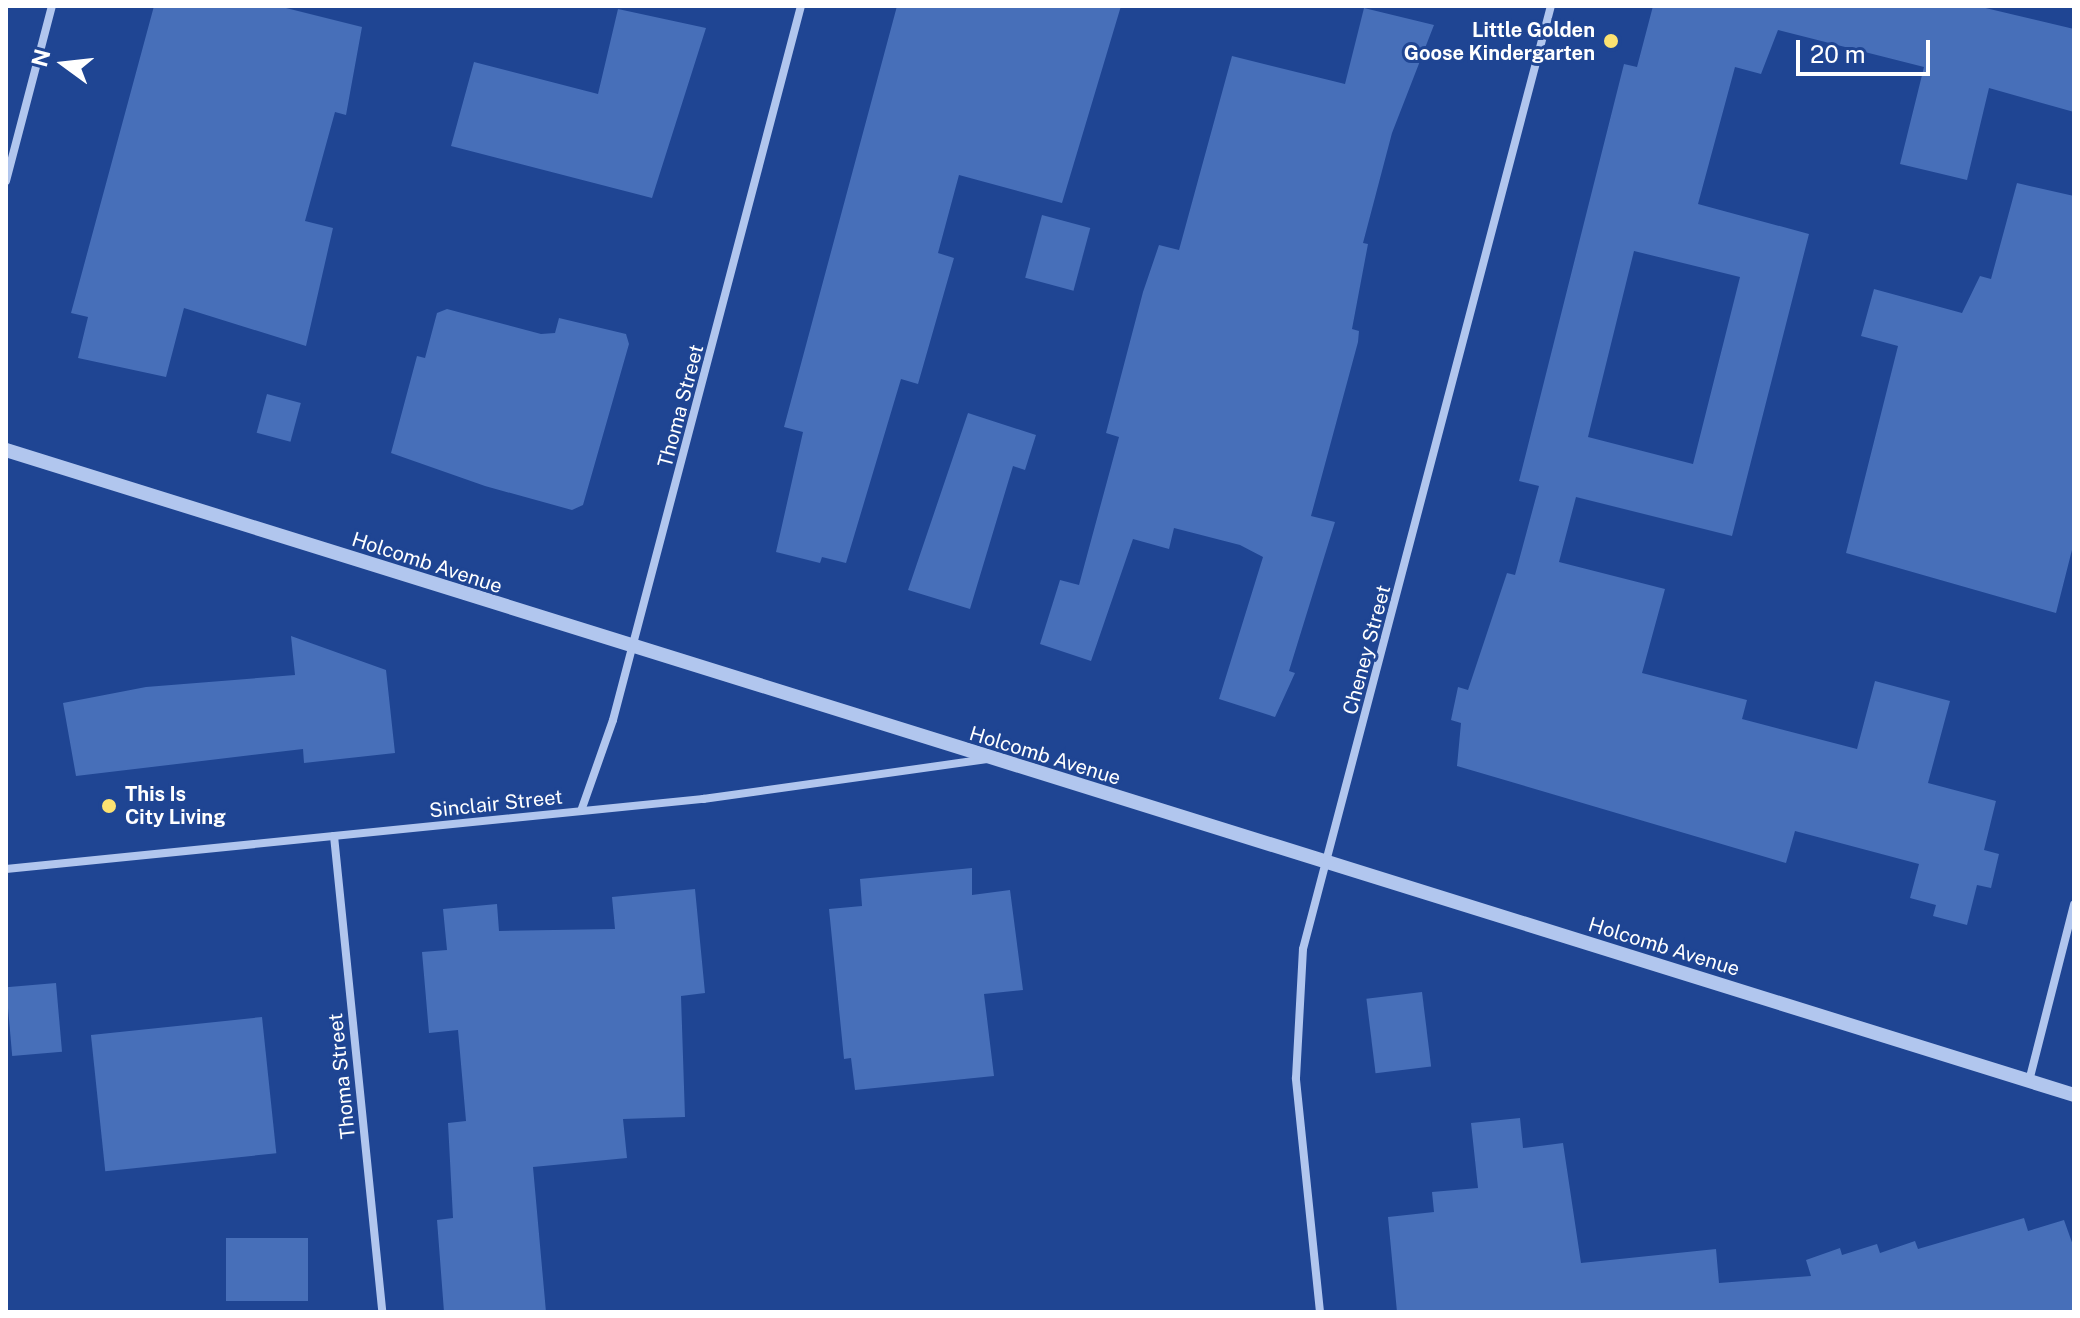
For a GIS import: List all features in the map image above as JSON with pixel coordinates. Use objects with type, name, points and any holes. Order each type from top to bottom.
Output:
[{"type":"street","points":[[6,181],[52,6]]},
{"type":"street","name":"Thoma Street","points":[[581,811],[632,650],[801,6]]},
{"type":"street","name":"Cheney Street","points":[[1320,1312],[1295,1031],[1303,949],[1551,6]]},
{"type":"street","name":"Holcomb Avenue","points":[[6,450],[632,650],[2074,1095]]},
{"type":"street","name":"Sinclair Street","points":[[6,869],[581,811],[987,759]]},
{"type":"street","name":"Thoma Street","points":[[334,836],[382,1312]]},
{"type":"street","points":[[2029,1081],[2074,905]]},
{"type":"building","points":[[154,6],[278,6],[362,27],[346,115],[335,112],[305,221],[333,228],[306,346],[184,308],[166,377],[78,358],[88,317],[71,313]]},
{"type":"building","points":[[897,6],[1121,6],[1062,203],[959,175],[938,253],[954,258],[918,384],[901,379],[846,563],[822,557],[820,563],[776,552],[803,432],[784,427]]},
{"type":"building","points":[[1653,6],[1977,6],[2074,29],[2074,112],[1989,88],[1967,180],[1900,164],[1924,67],[1778,30],[1761,74],[1735,67],[1698,204],[1809,234],[1732,536],[1576,497],[1559,562],[1665,589],[1642,673],[1747,700],[1742,719],[1857,749],[1875,681],[1950,701],[1928,783],[1996,801],[1984,850],[1999,854],[1991,888],[1977,885],[1967,925],[1933,916],[1936,905],[1910,898],[1919,864],[1795,831],[1786,863],[1457,766],[1461,723],[1451,720],[1458,687],[1468,690],[1507,573],[1515,575],[1539,486],[1519,481],[1624,64],[1637,67]],"holes":[[[1634,251],[1740,277],[1693,464],[1588,437]]]},
{"type":"building","points":[[1364,8],[1434,25],[1392,133],[1363,243],[1368,244],[1352,329],[1359,331],[1358,342],[1311,516],[1335,522],[1289,671],[1295,673],[1275,717],[1219,699],[1263,557],[1240,545],[1174,528],[1169,549],[1133,539],[1091,661],[1040,644],[1060,580],[1079,585],[1119,437],[1106,433],[1143,292],[1159,245],[1179,250],[1232,56],[1345,84]]},
{"type":"building","points":[[618,9],[706,28],[652,198],[451,146],[474,62],[598,94]]},
{"type":"building","points":[[2017,183],[2074,196],[2074,542],[2056,613],[1846,553],[1898,346],[1861,336],[1874,289],[1962,313],[1980,276],[1991,279]]},
{"type":"building","points":[[1042,215],[1090,228],[1073,291],[1025,278]]},
{"type":"building","points":[[447,309],[541,334],[555,333],[559,318],[626,334],[629,344],[583,505],[572,510],[485,486],[391,453],[417,356],[425,358],[437,313]]},
{"type":"building","points":[[267,394],[301,403],[290,442],[257,433]]},
{"type":"building","points":[[968,413],[1036,435],[1025,470],[1013,466],[970,609],[908,590]]},
{"type":"building","points":[[291,636],[386,670],[395,753],[304,763],[303,749],[76,776],[63,703],[146,687],[295,675]]},
{"type":"building","points":[[972,868],[972,895],[1010,890],[1023,990],[984,994],[994,1076],[855,1090],[851,1058],[844,1059],[829,909],[862,906],[860,879]]},
{"type":"building","points":[[695,889],[705,993],[681,996],[685,1117],[623,1119],[627,1158],[533,1167],[546,1312],[444,1312],[437,1220],[453,1218],[448,1123],[466,1121],[458,1030],[429,1033],[422,952],[447,950],[443,909],[497,904],[499,931],[615,929],[612,897]]},
{"type":"building","points":[[56,983],[62,1052],[12,1056],[6,987]]},
{"type":"building","points":[[1422,992],[1431,1066],[1376,1073],[1366,999]]},
{"type":"building","points":[[262,1017],[276,1153],[105,1171],[91,1035]]},
{"type":"building","points":[[1520,1118],[1523,1148],[1563,1143],[1581,1263],[1716,1249],[1719,1283],[1811,1276],[1806,1260],[1840,1248],[1842,1255],[1877,1244],[1880,1253],[1915,1241],[1918,1249],[2024,1218],[2028,1231],[2064,1220],[2074,1248],[2074,1312],[1397,1312],[1388,1217],[1434,1212],[1432,1192],[1478,1188],[1471,1123]]},
{"type":"building","points":[[226,1238],[308,1238],[308,1301],[226,1301]]},
{"type":"place","name":"Little Golden Goose Kindergarten","points":[[1611,41]]},
{"type":"place","name":"This Is City Living","points":[[109,806]]}]
